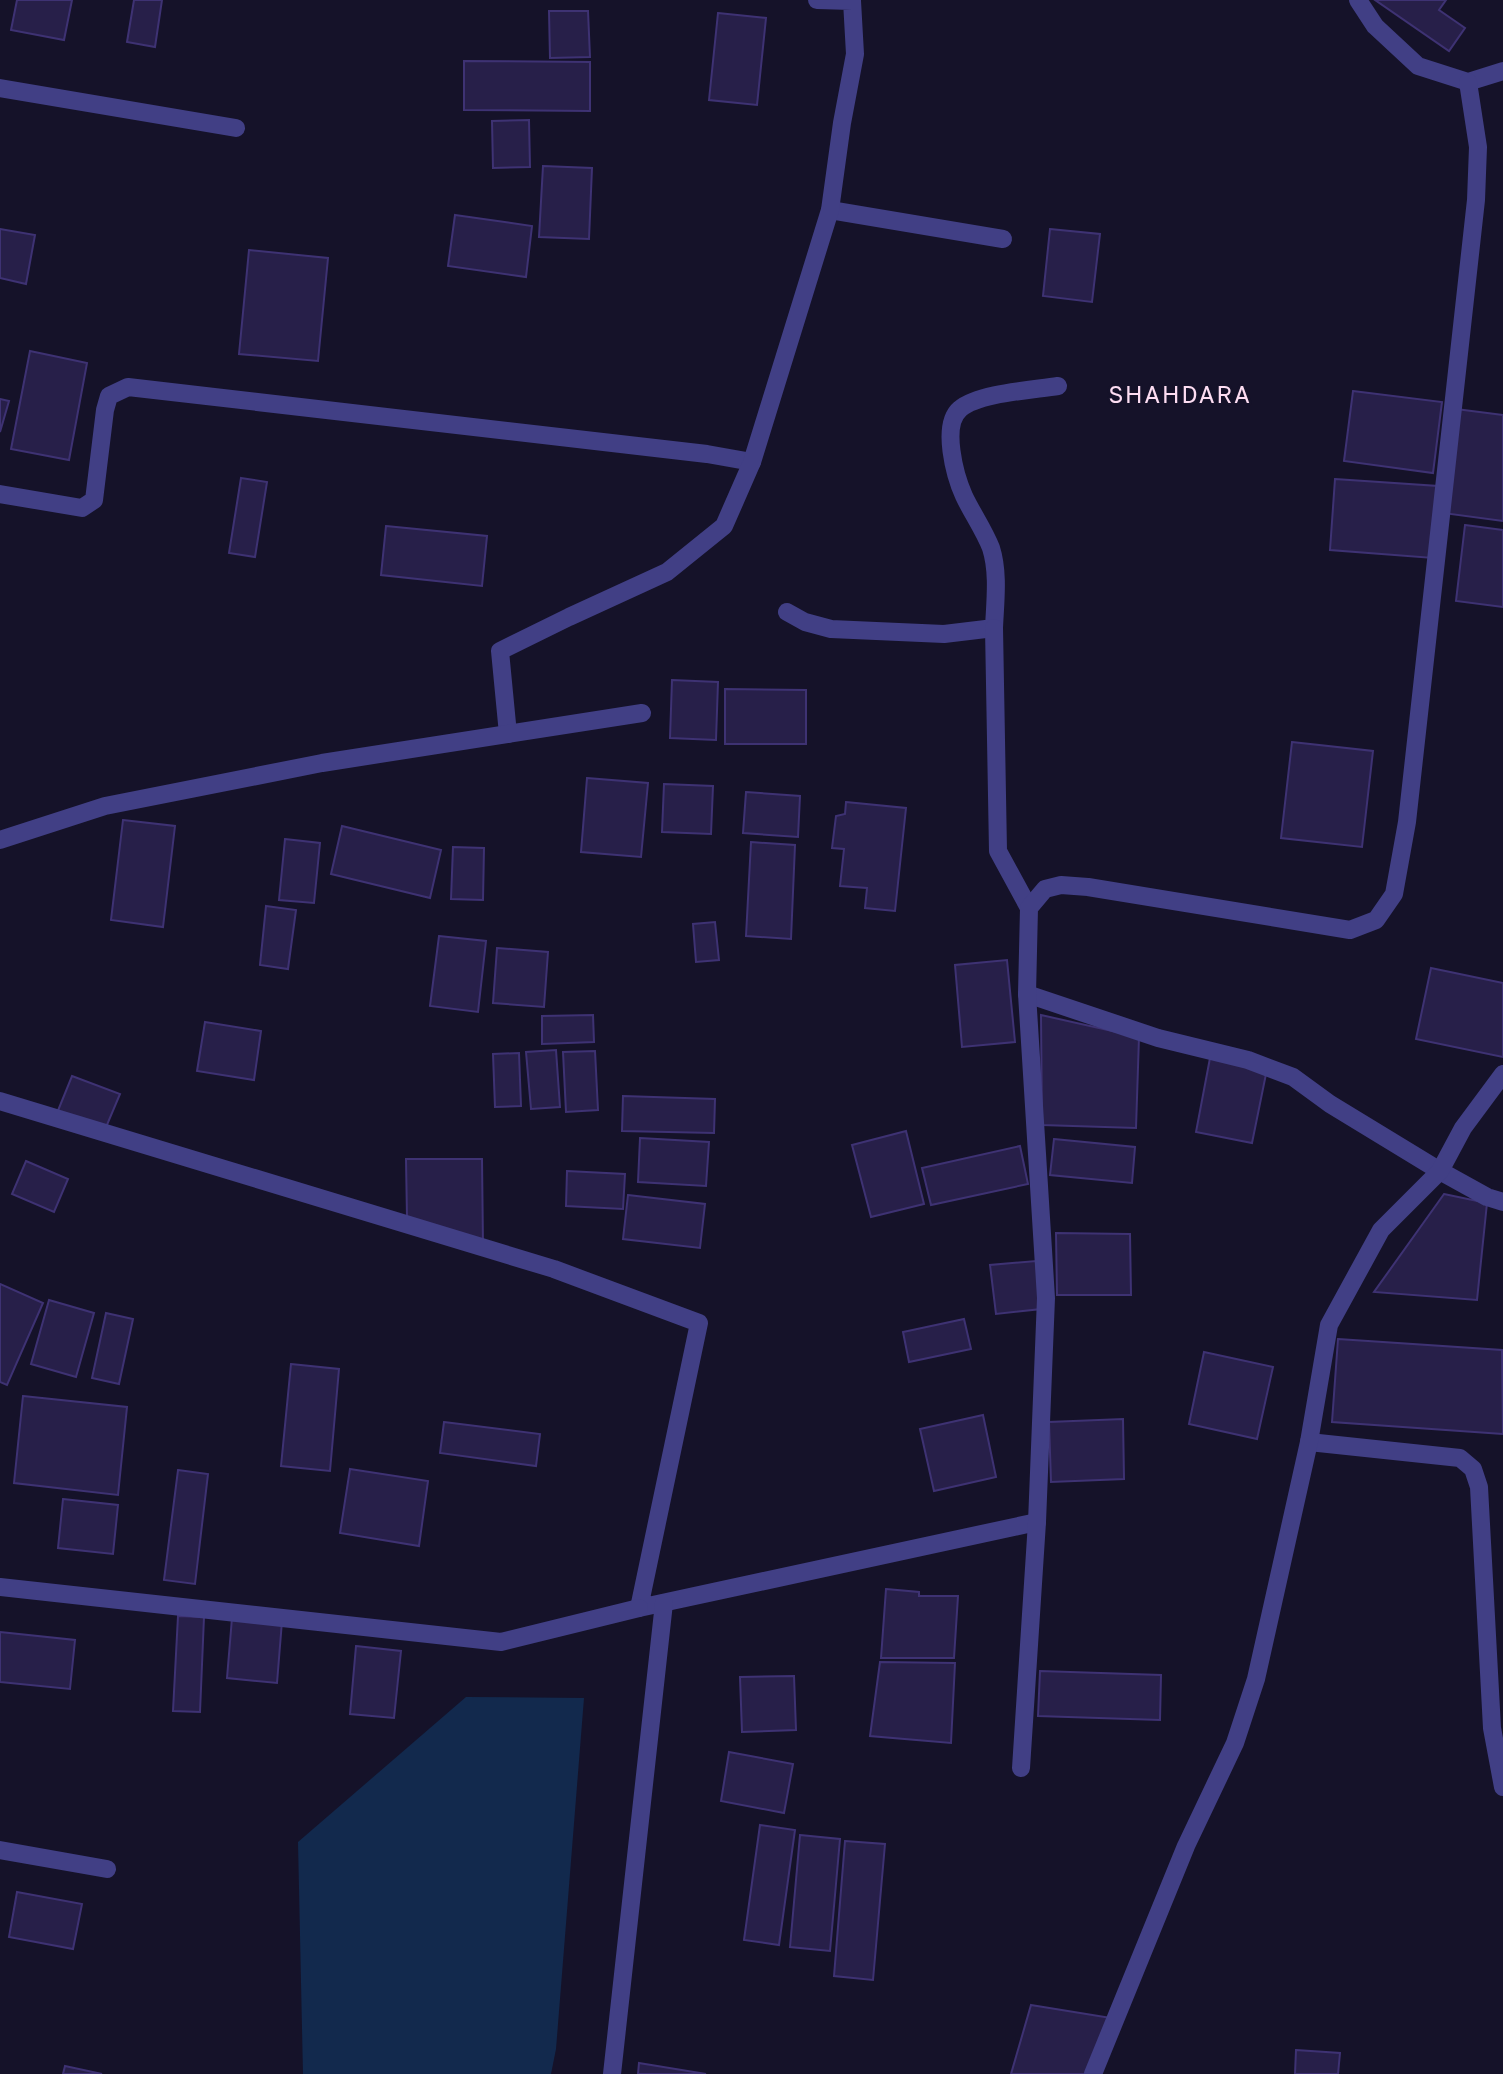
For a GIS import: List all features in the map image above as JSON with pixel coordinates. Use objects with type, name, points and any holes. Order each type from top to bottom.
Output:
[{"type":"street","points":[[508,734],[500,651],[667,572],[724,526],[752,461],[830,210],[855,54],[852,1],[817,0]]},
{"type":"street","points":[[1358,0],[1375,26],[1418,66],[1468,82],[1503,71]]},
{"type":"street","points":[[1029,908],[1045,888],[1061,885],[1088,887],[1350,930],[1376,920],[1394,894],[1408,822],[1476,200],[1478,148],[1468,82]]},
{"type":"street","points":[[0,88],[236,128]]},
{"type":"street","points":[[830,210],[1003,239]]},
{"type":"street","points":[[1021,1768],[1037,1522],[1046,1298],[1027,994],[1029,908],[998,851],[995,571],[991,549],[963,494],[954,466],[950,431],[958,410],[976,399],[1058,386]]},
{"type":"street","points":[[0,494],[82,508],[94,500],[109,396],[128,387],[752,461]]},
{"type":"street","points":[[787,612],[805,622],[831,629],[944,634],[994,628]]},
{"type":"street","points":[[0,840],[105,806],[322,763],[642,713]]},
{"type":"street","points":[[1027,994],[1158,1038],[1248,1060],[1293,1077],[1330,1104],[1440,1171],[1487,1197],[1503,1202]]},
{"type":"street","points":[[1093,2074],[1186,1846],[1235,1743],[1255,1679],[1309,1442],[1329,1325],[1381,1230],[1440,1171],[1463,1128],[1503,1074]]},
{"type":"street","points":[[0,1101],[554,1269],[699,1323],[639,1608]]},
{"type":"street","points":[[1309,1442],[1460,1458],[1473,1469],[1479,1488],[1492,1728],[1503,1787]]},
{"type":"street","points":[[0,1587],[500,1642],[639,1608],[1037,1522]]},
{"type":"street","points":[[612,2074],[664,1603]]},
{"type":"street","points":[[0,1850],[107,1869]]},
{"type":"water","points":[[466,1697],[584,1698],[556,2049],[551,2074],[303,2074],[298,1842]]},
{"type":"building","points":[[17,0],[72,0],[64,40],[11,30]]},
{"type":"building","points":[[134,0],[162,0],[155,47],[127,42]]},
{"type":"building","points":[[1375,0],[1446,0],[1439,10],[1465,28],[1449,51]]},
{"type":"building","points":[[549,11],[588,11],[590,57],[550,58]]},
{"type":"building","points":[[718,13],[766,18],[757,105],[709,100]]},
{"type":"building","points":[[464,61],[590,62],[590,111],[464,110]]},
{"type":"building","points":[[529,120],[530,167],[493,168],[492,121]]},
{"type":"building","points":[[543,166],[592,168],[589,239],[539,237]]},
{"type":"building","points":[[455,215],[532,226],[526,277],[448,266]]},
{"type":"building","points":[[0,229],[35,235],[26,284],[0,278]]},
{"type":"building","points":[[1050,229],[1100,234],[1092,302],[1043,296]]},
{"type":"building","points":[[249,250],[328,258],[318,361],[239,354]]},
{"type":"building","points":[[30,351],[87,363],[69,460],[11,449]]},
{"type":"building","points":[[1353,391],[1442,402],[1433,473],[1344,461]]},
{"type":"building","points":[[0,399],[9,401],[0,432]]},
{"type":"building","points":[[1456,409],[1503,415],[1503,521],[1443,513]]},
{"type":"building","points":[[241,478],[267,482],[255,557],[229,553]]},
{"type":"building","points":[[1335,479],[1438,486],[1433,558],[1330,550]]},
{"type":"building","points":[[1465,525],[1503,530],[1503,607],[1456,601]]},
{"type":"building","points":[[386,526],[487,536],[482,586],[381,575]]},
{"type":"building","points":[[672,680],[718,682],[716,740],[670,738]]},
{"type":"building","points":[[725,689],[806,690],[806,744],[725,744]]},
{"type":"building","points":[[1292,742],[1373,751],[1362,847],[1281,838]]},
{"type":"building","points":[[587,778],[648,783],[641,857],[581,852]]},
{"type":"building","points":[[664,784],[713,786],[711,834],[662,832]]},
{"type":"building","points":[[746,792],[800,796],[798,837],[743,833]]},
{"type":"building","points":[[846,802],[906,808],[895,911],[865,908],[867,888],[840,886],[844,849],[832,848],[836,816],[845,814]]},
{"type":"building","points":[[123,820],[175,826],[163,927],[111,920]]},
{"type":"building","points":[[342,826],[441,850],[430,898],[331,874]]},
{"type":"building","points":[[285,839],[320,843],[314,903],[279,900]]},
{"type":"building","points":[[751,842],[795,845],[791,939],[746,936]]},
{"type":"building","points":[[453,847],[484,848],[483,900],[451,899]]},
{"type":"building","points":[[266,906],[296,910],[288,969],[260,965]]},
{"type":"building","points":[[715,922],[719,960],[696,962],[693,924]]},
{"type":"building","points":[[439,936],[486,941],[478,1012],[430,1006]]},
{"type":"building","points":[[497,948],[548,952],[544,1007],[493,1003]]},
{"type":"building","points":[[1007,960],[1015,1042],[962,1047],[955,965]]},
{"type":"building","points":[[1431,968],[1503,983],[1503,1057],[1416,1039]]},
{"type":"building","points":[[593,1015],[594,1042],[542,1044],[542,1016]]},
{"type":"building","points":[[1041,1015],[1139,1037],[1136,1128],[1042,1125]]},
{"type":"building","points":[[205,1022],[261,1031],[254,1080],[197,1071]]},
{"type":"building","points":[[556,1050],[560,1107],[531,1109],[526,1052]]},
{"type":"building","points":[[595,1051],[598,1110],[566,1112],[563,1052]]},
{"type":"building","points":[[519,1053],[521,1106],[495,1107],[493,1054]]},
{"type":"building","points":[[1210,1058],[1267,1069],[1252,1143],[1196,1132]]},
{"type":"building","points":[[72,1076],[120,1094],[104,1132],[57,1113]]},
{"type":"building","points":[[623,1096],[715,1099],[714,1133],[622,1131]]},
{"type":"building","points":[[906,1131],[924,1204],[871,1217],[852,1145]]},
{"type":"building","points":[[640,1138],[709,1142],[706,1186],[638,1182]]},
{"type":"building","points":[[1054,1139],[1135,1147],[1132,1183],[1050,1175]]},
{"type":"building","points":[[1020,1146],[1028,1184],[931,1205],[922,1168]]},
{"type":"building","points":[[406,1159],[482,1159],[483,1246],[407,1218]]},
{"type":"building","points":[[26,1161],[68,1179],[54,1212],[12,1194]]},
{"type":"building","points":[[567,1171],[625,1174],[623,1209],[566,1206]]},
{"type":"building","points":[[1444,1194],[1487,1203],[1477,1300],[1374,1292]]},
{"type":"building","points":[[628,1195],[705,1204],[700,1248],[623,1239]]},
{"type":"building","points":[[1056,1233],[1130,1234],[1131,1295],[1057,1295]]},
{"type":"building","points":[[1036,1261],[1041,1309],[996,1314],[990,1265]]},
{"type":"building","points":[[0,1284],[43,1303],[7,1385],[0,1382]]},
{"type":"building","points":[[49,1300],[94,1313],[76,1377],[31,1364]]},
{"type":"building","points":[[106,1313],[133,1319],[119,1384],[92,1378]]},
{"type":"building","points":[[964,1319],[971,1349],[909,1362],[903,1332]]},
{"type":"building","points":[[1338,1339],[1502,1350],[1503,1434],[1332,1422]]},
{"type":"building","points":[[1204,1352],[1273,1367],[1257,1439],[1189,1424]]},
{"type":"building","points":[[291,1364],[339,1369],[330,1471],[281,1466]]},
{"type":"building","points":[[23,1396],[127,1407],[118,1495],[14,1483]]},
{"type":"building","points":[[983,1415],[996,1477],[934,1491],[920,1429]]},
{"type":"building","points":[[1123,1419],[1124,1479],[1051,1482],[1049,1422]]},
{"type":"building","points":[[444,1422],[540,1434],[536,1466],[440,1453]]},
{"type":"building","points":[[350,1469],[428,1481],[419,1546],[340,1533]]},
{"type":"building","points":[[178,1470],[208,1474],[195,1584],[164,1580]]},
{"type":"building","points":[[63,1499],[118,1505],[113,1554],[58,1548]]},
{"type":"building","points":[[886,1589],[919,1592],[919,1596],[958,1596],[954,1658],[881,1658]]},
{"type":"building","points":[[178,1616],[204,1617],[200,1712],[173,1711]]},
{"type":"building","points":[[232,1618],[282,1621],[277,1683],[227,1678]]},
{"type":"building","points":[[0,1632],[75,1640],[70,1689],[0,1682]]},
{"type":"building","points":[[356,1646],[401,1651],[394,1718],[350,1714]]},
{"type":"building","points":[[880,1662],[955,1663],[951,1743],[870,1736]]},
{"type":"building","points":[[1040,1671],[1161,1675],[1160,1720],[1038,1716]]},
{"type":"building","points":[[794,1676],[796,1730],[742,1732],[740,1677]]},
{"type":"building","points":[[729,1752],[793,1764],[784,1813],[721,1801]]},
{"type":"building","points":[[760,1825],[795,1830],[779,1945],[744,1940]]},
{"type":"building","points":[[800,1835],[840,1839],[830,1951],[790,1947]]},
{"type":"building","points":[[845,1841],[885,1844],[873,1980],[834,1976]]},
{"type":"building","points":[[17,1892],[82,1904],[73,1949],[9,1937]]},
{"type":"building","points":[[1031,2005],[1111,2018],[1085,2074],[1011,2074]]},
{"type":"building","points":[[1296,2050],[1340,2053],[1338,2074],[1295,2074]]},
{"type":"building","points":[[639,2063],[706,2074],[638,2074]]},
{"type":"building","points":[[65,2066],[102,2074],[63,2074]]},
{"type":"district","name":"SHAHDARA","points":[[1180,394]]}]
